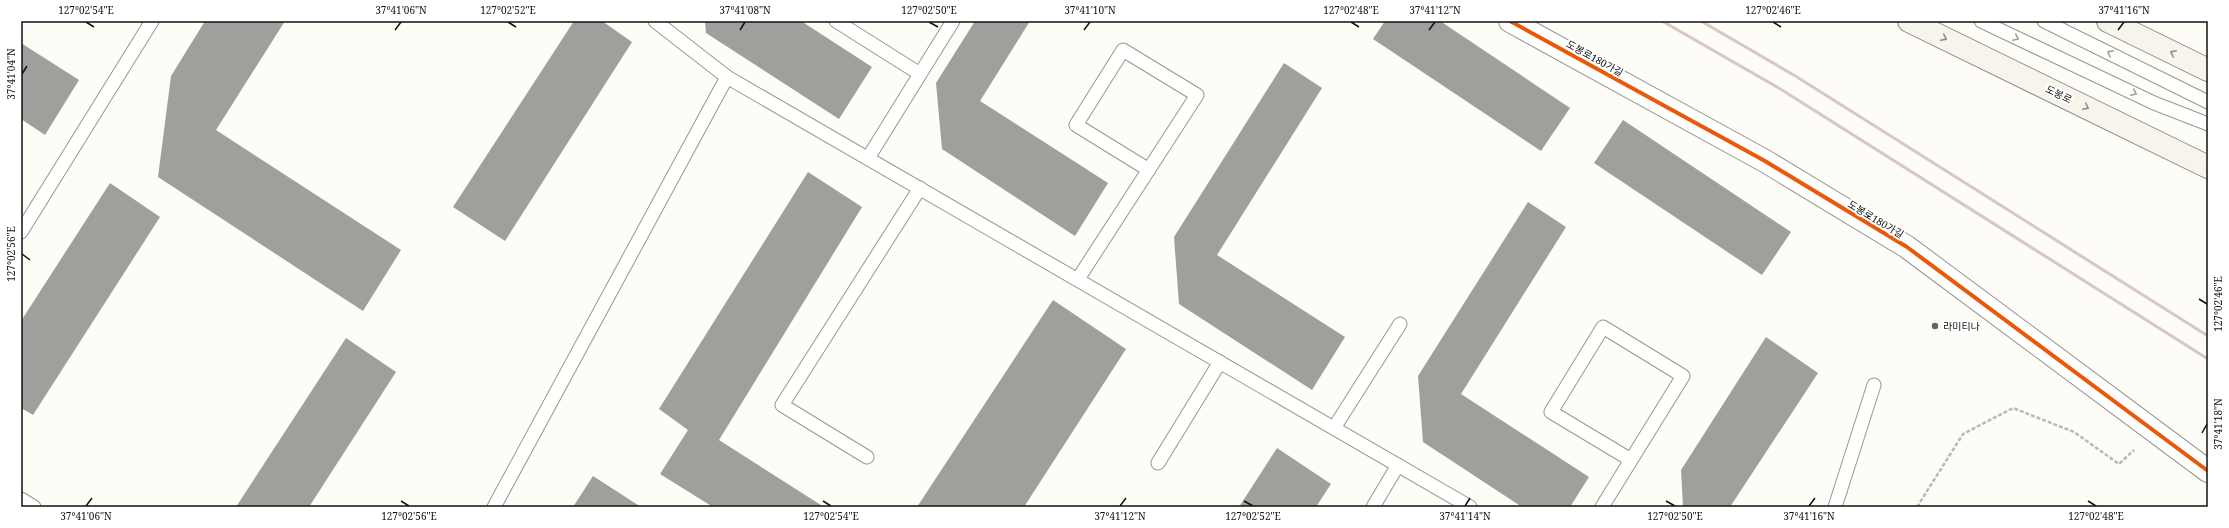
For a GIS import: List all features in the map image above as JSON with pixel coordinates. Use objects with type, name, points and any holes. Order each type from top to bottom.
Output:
[{"type":"main road","name":"도봉로","points":[[1909,21],[2208,167]]},
{"type":"main road","points":[[2108,21],[2208,70]]},
{"type":"street","name":"도봉로180가길","points":[[1510,21],[1765,161],[1907,247],[2154,433],[2208,471]]},
{"type":"lane","points":[[21,232],[152,21]]},
{"type":"lane","points":[[655,21],[727,77],[1470,507]]},
{"type":"lane","points":[[836,21],[920,74]]},
{"type":"lane","points":[[868,158],[953,21]]},
{"type":"lane","points":[[1981,21],[2154,103],[2208,124]]},
{"type":"lane","points":[[2044,21],[2208,102]]},
{"type":"lane","points":[[1078,279],[1149,170],[1197,95],[1123,50],[1076,125],[1149,170]]},
{"type":"lane","points":[[494,507],[727,77]]},
{"type":"lane","points":[[867,457],[782,405],[920,188]]},
{"type":"lane","points":[[1334,428],[1400,324]]},
{"type":"lane","points":[[1602,507],[1683,376],[1603,327],[1550,412],[1631,460]]},
{"type":"lane","points":[[1158,463],[1220,362]]},
{"type":"lane","points":[[1836,507],[1874,385]]},
{"type":"lane","points":[[1373,507],[1398,465]]},
{"type":"lane","points":[[21,499],[34,507]]},
{"type":"path","points":[[1917,507],[1963,434],[2013,408],[2074,432],[2118,464],[2154,433]]},
{"type":"building","points":[[205,21],[285,21],[216,130],[401,250],[363,311],[158,177],[171,76]]},
{"type":"building","points":[[574,21],[602,21],[632,42],[505,241],[453,207]]},
{"type":"building","points":[[705,21],[801,21],[872,67],[839,119],[706,33]]},
{"type":"building","points":[[975,21],[1030,21],[980,101],[1108,183],[1075,236],[942,149],[936,83]]},
{"type":"building","points":[[1385,21],[1440,21],[1570,108],[1541,151],[1373,39]]},
{"type":"building","points":[[21,43],[79,80],[45,135],[21,119]]},
{"type":"building","points":[[1284,63],[1322,88],[1217,255],[1345,337],[1312,390],[1179,304],[1174,237]]},
{"type":"building","points":[[1623,120],[1791,232],[1762,275],[1594,163]]},
{"type":"building","points":[[808,172],[862,207],[719,440],[824,507],[713,507],[660,474],[688,430],[659,409]]},
{"type":"building","points":[[110,183],[160,217],[33,415],[21,408],[21,321]]},
{"type":"building","points":[[1528,202],[1566,227],[1461,394],[1589,477],[1570,507],[1522,507],[1423,442],[1418,376]]},
{"type":"building","points":[[1053,300],[1126,349],[1024,507],[917,507]]},
{"type":"building","points":[[1766,337],[1818,373],[1730,507],[1683,507],[1681,470]]},
{"type":"building","points":[[346,338],[396,372],[309,507],[236,507]]},
{"type":"building","points":[[1277,448],[1331,484],[1316,507],[1239,507]]},
{"type":"building","points":[[593,476],[641,507],[573,507]]},
{"type":"railway","points":[[1662,21],[1782,90],[2208,359]]},
{"type":"railway","points":[[1701,21],[1797,77],[2208,336]]},
{"type":"cycle path","points":[[1510,21],[1765,161],[1907,247],[2208,471]]},
{"type":"place","name":"라미티나","points":[[1935,326]]}]
